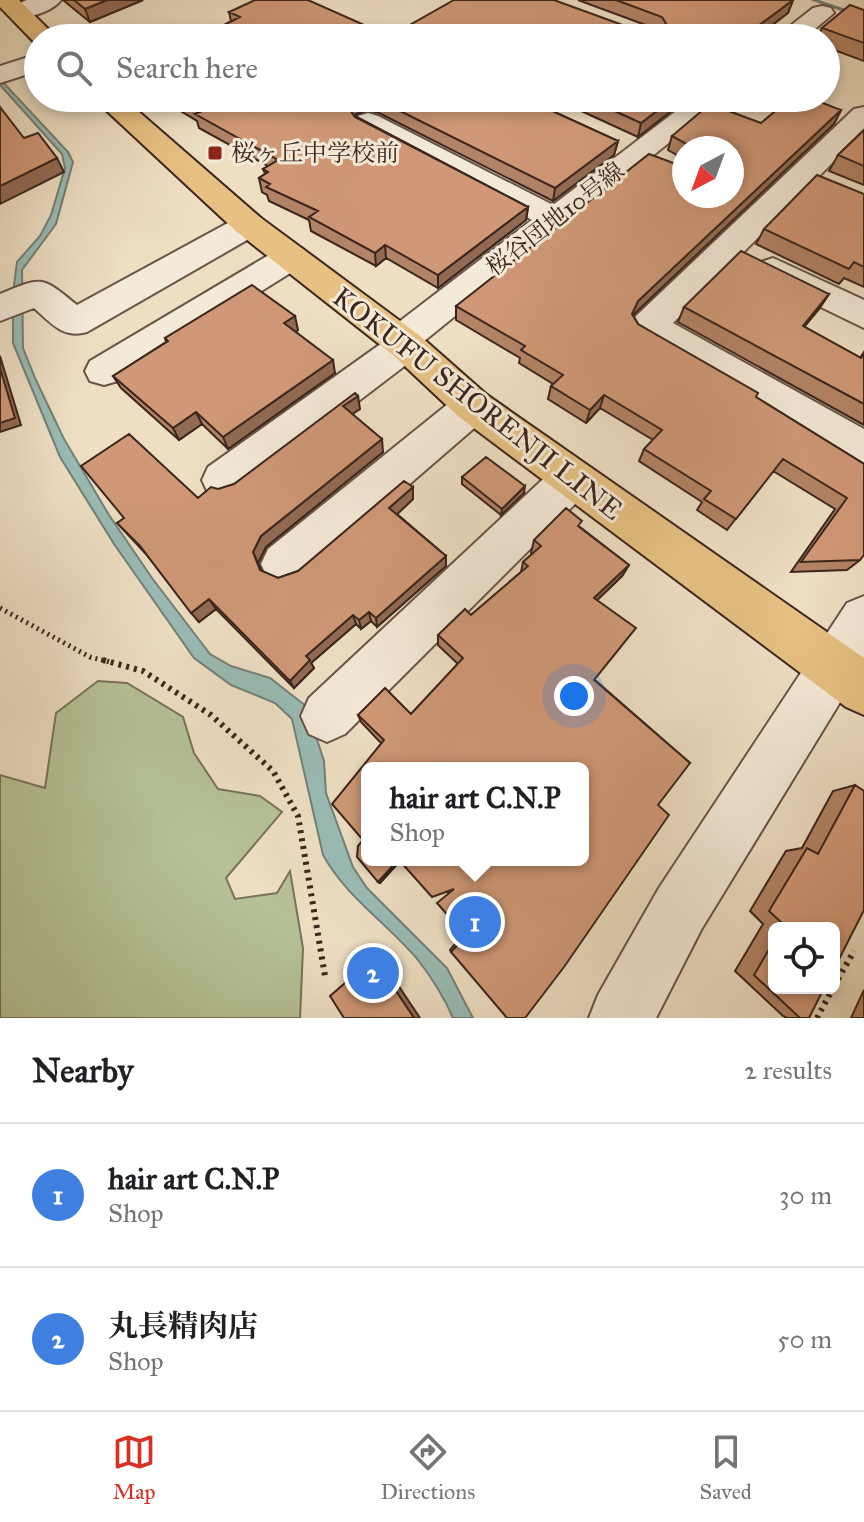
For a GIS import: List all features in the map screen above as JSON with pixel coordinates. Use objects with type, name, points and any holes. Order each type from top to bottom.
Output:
[{"type":"main road","points":[[13,6],[30,24]]},
{"type":"main road","name":"KOKUFU SHORENJI LINE","points":[[123,112],[249,225],[403,343],[473,406],[849,679]]},
{"type":"street","points":[[13,6],[49,0]]},
{"type":"street","points":[[797,4],[822,13],[807,24]]},
{"type":"street","points":[[0,75],[24,67]]},
{"type":"street","name":"桜谷団地10号線","points":[[223,480],[403,343],[692,112]]},
{"type":"street","points":[[864,115],[816,179],[766,210],[648,326],[864,449]]},
{"type":"street","points":[[368,122],[555,219]]},
{"type":"street","points":[[744,200],[766,210]]},
{"type":"street","points":[[11,303],[38,292],[74,323],[249,225]]},
{"type":"street","points":[[728,247],[864,315]]},
{"type":"street","points":[[104,371],[291,257]]},
{"type":"street","points":[[284,564],[473,406]]},
{"type":"street","points":[[327,716],[571,480]]},
{"type":"street","points":[[621,1018],[680,909],[849,679],[864,619]]},
{"type":"path","points":[[0,608],[90,657],[143,671],[211,715],[273,771],[298,816],[325,976]]},
{"type":"path","points":[[840,976],[854,951]]},
{"type":"path","points":[[817,1018],[830,994]]},
{"type":"green space","points":[[98,681],[127,683],[183,717],[194,753],[218,789],[260,796],[282,812],[226,878],[235,899],[277,893],[290,871],[303,948],[300,1018],[0,1018],[0,775],[45,788],[56,713]]},
{"type":"water","points":[[0,79],[24,105],[24,112],[0,85]]},
{"type":"water","points":[[24,112],[31,112],[68,152],[73,162],[56,224],[22,270],[23,348],[64,439],[109,515],[210,654],[231,666],[270,678],[306,706],[324,761],[326,793],[353,867],[367,888],[447,968],[473,1018],[453,1018],[418,960],[355,897],[323,855],[292,719],[275,703],[231,685],[194,658],[114,544],[60,457],[13,343],[13,294],[17,262],[40,236],[51,215],[65,168],[62,154]]},
{"type":"building","points":[[74,0],[107,0],[85,9]]},
{"type":"building","points":[[255,0],[308,0],[362,24],[226,24],[240,17],[229,12]]},
{"type":"building","points":[[454,0],[554,0],[620,24],[411,24]]},
{"type":"building","points":[[616,0],[793,0],[761,24],[666,24],[662,17]]},
{"type":"building","points":[[850,5],[864,10],[864,43],[840,34],[840,24],[827,24]]},
{"type":"building","points":[[0,107],[24,138],[38,133],[57,158],[0,186]]},
{"type":"building","points":[[351,112],[355,117],[528,207],[438,275],[385,245],[375,253],[309,217],[318,211],[266,187],[270,184],[259,178],[268,172],[263,169],[278,160],[195,114]]},
{"type":"building","points":[[402,112],[555,112],[618,141],[555,188]]},
{"type":"building","points":[[617,112],[656,112],[641,123]]},
{"type":"building","points":[[700,112],[731,112],[761,123],[774,112],[839,112],[744,201],[744,136],[672,136]]},
{"type":"building","points":[[864,130],[864,166],[838,155]]},
{"type":"building","points":[[649,154],[672,163],[672,208],[737,208],[638,301],[632,314],[638,324],[758,393],[756,397],[864,464],[864,555],[860,560],[801,562],[847,498],[783,459],[736,519],[704,499],[711,491],[644,449],[662,430],[604,395],[590,410],[551,386],[563,375],[521,350],[525,346],[456,306]]},
{"type":"building","points":[[817,175],[864,194],[864,267],[854,262],[849,269],[764,229]]},
{"type":"building","points":[[741,251],[829,294],[803,326],[861,358],[864,353],[864,404],[684,307]]},
{"type":"building","points":[[252,285],[295,316],[284,323],[333,360],[223,437],[196,412],[173,428],[113,376],[168,341],[165,338]]},
{"type":"building","points":[[0,368],[15,418],[0,423]]},
{"type":"building","points":[[355,393],[358,396],[343,406],[382,439],[261,536],[253,552],[260,570],[278,578],[298,571],[404,481],[413,487],[389,508],[446,556],[376,618],[369,612],[359,620],[353,615],[306,656],[310,660],[290,681],[209,599],[191,613],[140,546],[117,523],[124,518],[81,466],[129,434],[198,498],[211,487],[218,489],[234,484]]},
{"type":"building","points":[[486,457],[525,486],[502,509],[462,477]]},
{"type":"building","points":[[566,508],[582,521],[578,526],[629,565],[594,598],[636,628],[594,680],[690,763],[658,805],[669,815],[564,967],[525,1018],[507,1018],[451,952],[466,936],[437,903],[454,889],[432,897],[404,866],[589,866],[589,762],[366,762],[384,740],[358,715],[385,688],[411,714],[463,658],[438,635],[465,609],[471,615],[528,566],[523,562],[541,546],[534,540]]},
{"type":"building","points":[[361,768],[361,838],[332,804]]},
{"type":"building","points":[[855,785],[864,791],[864,910],[840,957],[840,922],[781,922],[769,911],[807,848],[818,854]]},
{"type":"building","points":[[361,842],[361,862],[357,857]]},
{"type":"building","points":[[365,866],[393,866],[378,882]]},
{"type":"building","points":[[768,951],[768,988],[754,975]]},
{"type":"building","points":[[374,958],[414,1018],[344,1018],[330,996]]},
{"type":"building","points":[[774,994],[821,994],[809,1018],[800,1018]]},
{"type":"waterway","points":[[813,0],[864,17]]},
{"type":"place","name":"桜ヶ丘中学校前","points":[[215,153]]},
{"type":"place","name":"hair art C.N.P","points":[[475,922]]},
{"type":"place","name":"丸長精肉店","points":[[373,973]]}]
